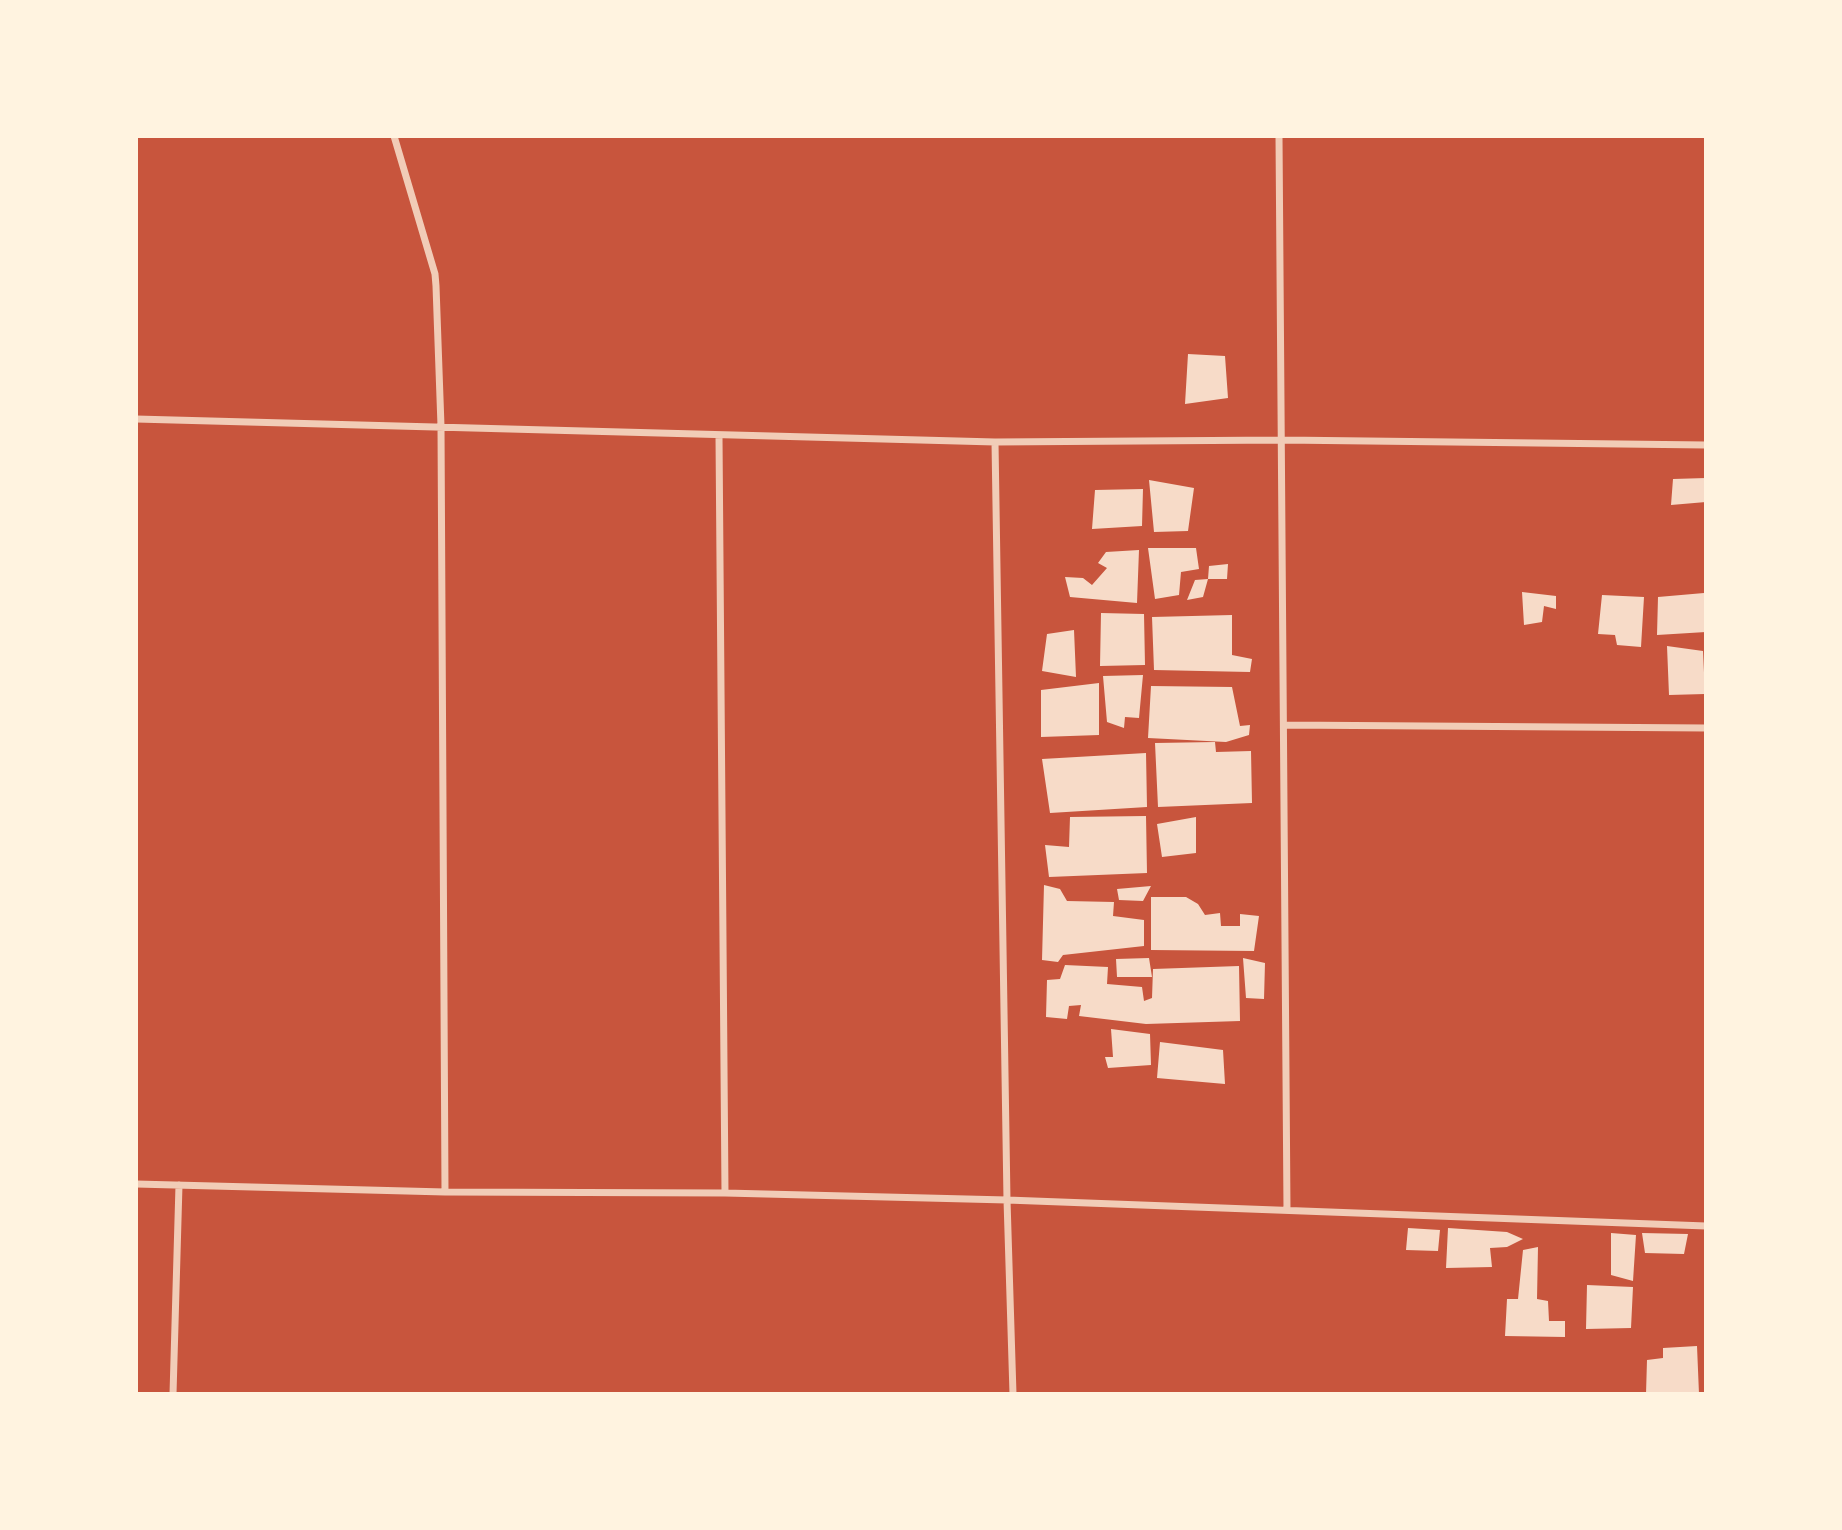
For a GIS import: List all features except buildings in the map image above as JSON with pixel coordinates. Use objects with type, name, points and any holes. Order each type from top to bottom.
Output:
[{"type":"street","points":[[394,136],[435,274],[441,426],[444,1192]]},
{"type":"street","points":[[1279,136],[1287,1209]]},
{"type":"street","points":[[136,419],[995,442],[1283,440],[1706,445]]},
{"type":"street","points":[[719,436],[725,1194]]},
{"type":"street","points":[[995,442],[1007,1200],[1013,1394]]},
{"type":"street","points":[[1284,725],[1706,728]]},
{"type":"street","points":[[136,1184],[444,1192],[1007,1200],[1706,1226]]},
{"type":"street","points":[[173,1394],[179,1185]]}]
